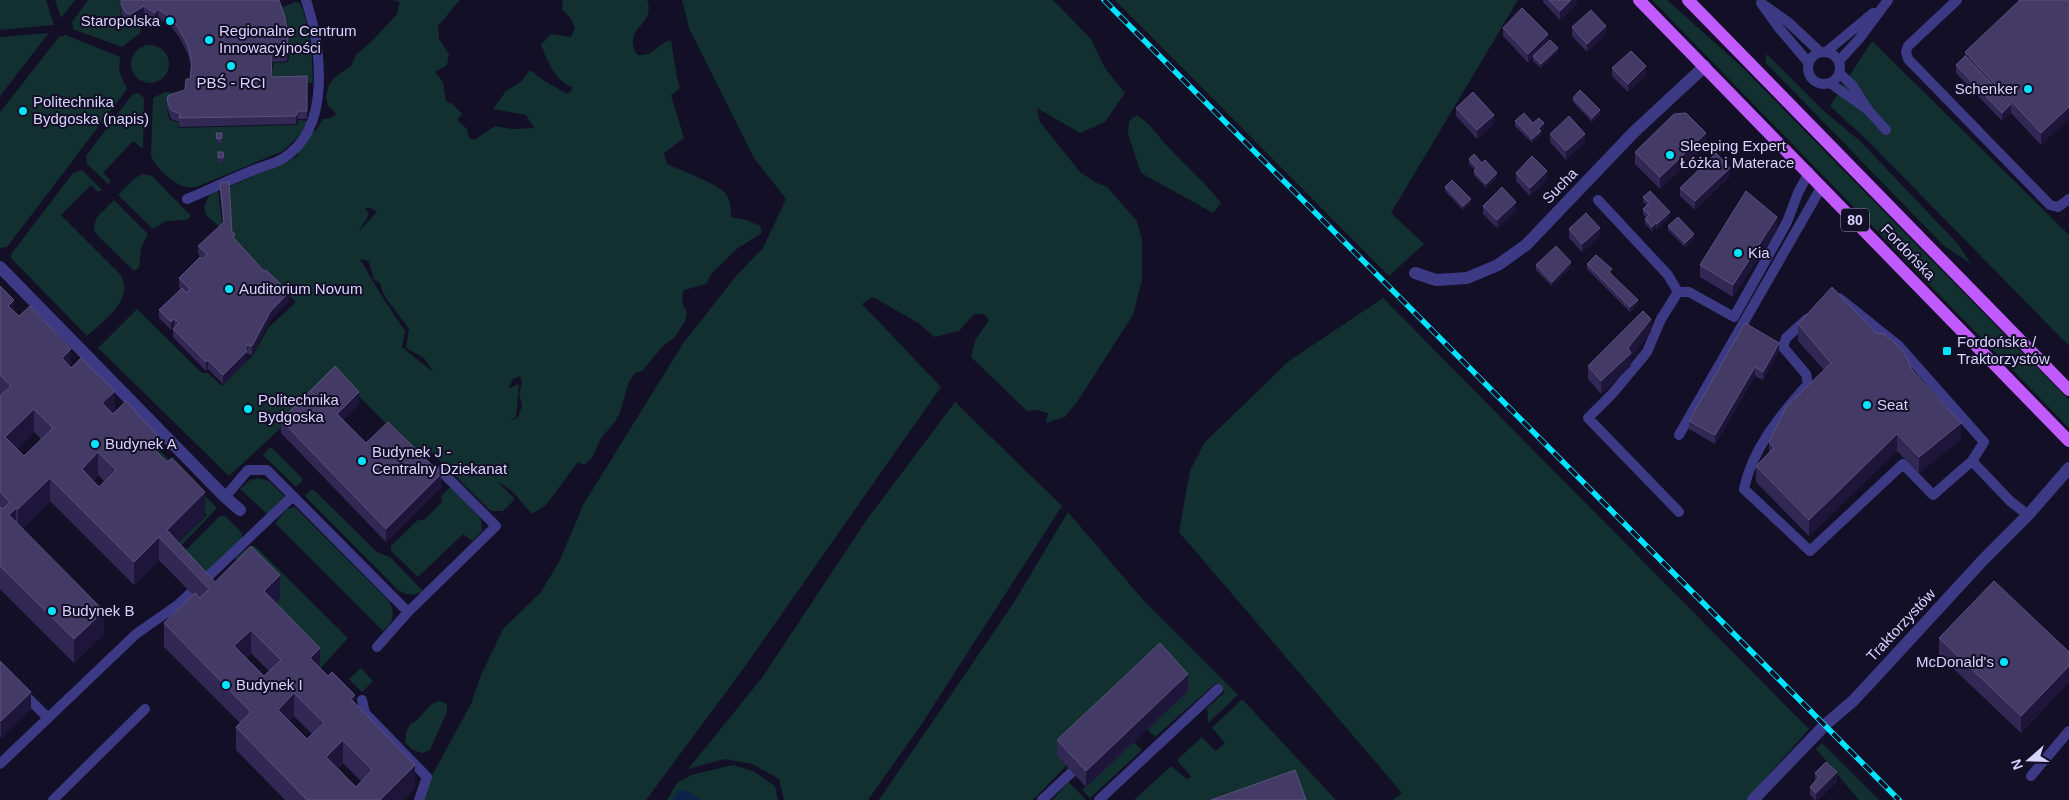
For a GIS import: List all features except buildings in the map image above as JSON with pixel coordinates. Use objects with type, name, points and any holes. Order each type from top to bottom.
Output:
[{"type":"main road","name":"Fordońska","points":[[1639,0],[1809,172],[2069,441]]},
{"type":"main road","name":"Fordońska","points":[[1688,0],[2069,390]]},
{"type":"street","name":"Sucha","points":[[1415,273],[1436,280],[1467,278],[1498,265],[1526,245],[1634,132],[1705,66]]},
{"type":"street","points":[[0,267],[225,497],[240,510]]},
{"type":"street","name":"Traktorzystów","points":[[1753,800],[1825,725],[1852,701],[1983,560],[2028,515],[2069,468]]},
{"type":"lane","points":[[187,200],[282,159],[306,135],[313,122],[319,76],[317,41],[306,0]]},
{"type":"lane","points":[[1956,0],[1908,46],[1906,52],[1908,58],[2050,205],[2058,207],[2069,199]]},
{"type":"lane","points":[[1823,52],[1887,1]]},
{"type":"lane","points":[[1839,61],[1831,53],[1815,54],[1808,62],[1811,78],[1820,84],[1830,82],[1839,73],[1839,61],[1859,39],[1887,1]]},
{"type":"lane","points":[[1759,2],[1788,22],[1823,52]]},
{"type":"lane","points":[[1759,2],[1778,28],[1808,62]]},
{"type":"lane","points":[[1839,73],[1852,85],[1868,110],[1886,130]]},
{"type":"lane","points":[[1830,82],[1868,110]]},
{"type":"lane","points":[[1678,292],[1689,292],[1734,318],[1787,222],[1809,172]]},
{"type":"lane","points":[[1679,435],[1822,186]]},
{"type":"lane","points":[[1598,200],[1668,275],[1678,292]]},
{"type":"lane","points":[[1678,292],[1661,319],[1647,352],[1588,418],[1679,512]]},
{"type":"lane","points":[[1813,314],[1786,338],[1783,347],[1806,374],[1808,384],[1782,413],[1748,471],[1744,489],[1810,550],[1903,464],[1932,495],[1972,461],[1984,442],[1899,346],[1845,302],[1833,295],[1826,301]]},
{"type":"lane","points":[[1972,461],[2010,502],[2028,515]]},
{"type":"lane","points":[[225,497],[248,470],[267,470],[408,612]]},
{"type":"lane","points":[[377,647],[408,612],[496,526],[441,471]]},
{"type":"lane","points":[[0,764],[136,634],[179,604],[293,496]]},
{"type":"lane","points":[[14,684],[48,718]]},
{"type":"lane","points":[[1099,800],[1218,689]]},
{"type":"lane","points":[[362,700],[365,713],[427,777],[419,800]]},
{"type":"lane","points":[[53,800],[145,709]]},
{"type":"lane","points":[[2031,776],[2069,731]]},
{"type":"lane","points":[[1042,800],[1072,772]]},
{"type":"green space","points":[[0,0],[46,0],[54,25],[0,30]]},
{"type":"green space","points":[[55,0],[75,0],[61,18]]},
{"type":"green space","points":[[88,0],[120,0],[119,2],[123,4],[120,11],[122,19],[132,24],[137,21],[141,27],[140,33],[122,47],[75,30],[72,22]]},
{"type":"green space","points":[[394,0],[460,0],[438,26],[439,39],[449,54],[447,65],[435,72],[443,82],[446,101],[453,104],[462,114],[457,120],[467,129],[469,138],[474,140],[495,126],[512,129],[534,128],[526,115],[493,109],[506,91],[521,82],[530,70],[567,94],[571,91],[572,87],[561,80],[553,70],[541,45],[551,34],[571,37],[575,29],[571,19],[562,9],[563,0],[647,0],[649,8],[647,15],[636,32],[633,46],[637,55],[643,55],[652,52],[671,40],[680,88],[671,95],[684,138],[664,153],[667,164],[721,189],[730,201],[731,217],[747,220],[760,226],[762,233],[738,248],[712,273],[706,284],[684,290],[682,299],[687,313],[685,321],[675,337],[663,346],[642,371],[635,373],[629,382],[615,422],[601,438],[592,458],[584,465],[578,462],[546,505],[532,514],[512,491],[496,480],[515,499],[503,511],[491,511],[430,451],[423,458],[419,457],[335,372],[283,426],[229,476],[98,348],[137,309],[202,373],[208,373],[222,386],[253,355],[268,328],[296,302],[233,239],[229,187],[298,156],[297,146],[317,129],[323,119],[331,118],[336,114],[328,105],[326,97],[329,85],[335,77],[351,66],[356,55],[397,14],[400,2]],"holes":[[[365,208],[370,208],[377,212],[359,231],[369,214]],[[360,259],[369,261],[374,280],[379,282],[385,297],[409,329],[406,348],[424,358],[434,373],[402,347],[405,331]],[[520,376],[522,382],[519,395],[522,405],[518,418],[509,421],[516,417],[519,384],[508,389],[513,379]]]},
{"type":"green space","points":[[682,0],[1053,0],[1091,39],[1105,68],[1125,93],[1105,122],[1080,133],[1037,108],[1040,122],[1080,172],[1107,187],[1137,221],[1142,240],[1142,280],[1133,315],[1077,402],[1065,417],[1046,423],[1048,413],[1037,410],[1027,411],[971,357],[975,341],[989,320],[984,314],[974,314],[959,331],[934,337],[920,324],[873,297],[862,304],[941,387],[741,672],[646,800],[423,800],[428,783],[471,704],[481,675],[503,629],[541,592],[560,560],[583,505],[684,342],[737,275],[763,248],[786,199],[754,158],[689,28]]},
{"type":"green space","points":[[1115,0],[1518,0],[1391,213],[1424,244],[1389,276]]},
{"type":"green space","points":[[1652,0],[1667,0],[1742,67],[2069,400],[2069,428]]},
{"type":"green space","points":[[295,2],[300,3],[309,32],[313,83],[273,84],[273,63],[288,62],[289,55],[288,35],[280,8]]},
{"type":"green space","points":[[49,33],[0,96],[0,37]]},
{"type":"green space","points":[[66,35],[120,57],[119,71],[127,89],[7,247],[0,248],[0,112],[59,37]]},
{"type":"green space","points":[[1872,41],[2069,235],[2069,346],[1868,141],[1830,106]]},
{"type":"green space","points":[[150,45],[163,51],[169,64],[163,77],[150,83],[137,77],[131,64],[137,51]]},
{"type":"green space","points":[[1767,54],[1824,111],[1860,141],[1958,244],[1971,264],[1943,245],[1765,62]]},
{"type":"green space","points":[[165,92],[172,93],[174,97],[167,110],[170,120],[179,123],[178,128],[297,125],[299,120],[307,121],[310,118],[299,136],[283,151],[196,187],[183,186],[163,173],[151,156],[153,98]]},
{"type":"green space","points":[[138,93],[144,98],[143,149],[133,141],[103,173],[111,181],[108,184],[87,164],[86,156],[132,95]]},
{"type":"green space","points":[[1137,115],[1152,128],[1221,203],[1213,213],[1141,173],[1128,134],[1129,121]]},
{"type":"green space","points":[[82,170],[102,190],[98,192],[91,185],[61,215],[121,275],[124,284],[124,293],[120,302],[109,317],[87,336],[11,258],[12,253],[73,173]]},
{"type":"green space","points":[[143,174],[152,176],[191,216],[187,220],[166,221],[153,229],[118,195],[135,178]]},
{"type":"green space","points":[[218,191],[223,230],[206,215],[204,207],[209,195]]},
{"type":"green space","points":[[114,200],[148,234],[141,248],[139,268],[134,271],[94,230],[96,218]]},
{"type":"green space","points":[[1383,298],[1809,729],[1751,795],[1755,800],[1393,800],[1402,793],[1179,532],[1190,471],[1205,442],[1289,361]]},
{"type":"green space","points":[[955,402],[1062,506],[921,725],[868,800],[784,800],[779,779],[752,764],[725,759],[688,769],[761,679],[868,518]]},
{"type":"green space","points":[[128,419],[217,508],[180,547],[177,544],[207,515],[172,479]]},
{"type":"green space","points":[[269,448],[272,448],[302,478],[302,481],[296,487],[263,455]]},
{"type":"green space","points":[[258,478],[269,481],[286,498],[268,515],[240,489],[250,480]]},
{"type":"green space","points":[[451,486],[481,519],[482,531],[472,541],[463,534],[418,577],[391,551],[391,546],[418,520],[424,520],[442,502],[441,496]]},
{"type":"green space","points":[[310,490],[314,490],[377,552],[390,557],[423,591],[411,595],[398,590],[305,496]]},
{"type":"green space","points":[[295,507],[389,601],[393,614],[389,625],[383,631],[275,523],[287,509]]},
{"type":"green space","points":[[1068,512],[1144,601],[1238,695],[1208,723],[1207,708],[1225,692],[1216,683],[1155,737],[1147,729],[1057,756],[1066,766],[1033,800],[879,800],[1013,604]]},
{"type":"green space","points":[[220,516],[225,516],[242,533],[242,540],[196,584],[175,561]]},
{"type":"green space","points":[[250,546],[255,546],[348,638],[319,670],[236,561],[236,557]]},
{"type":"green space","points":[[361,668],[373,681],[362,692],[349,679]]},
{"type":"green space","points":[[1242,699],[1336,800],[1134,800],[1171,766],[1187,779],[1191,777],[1177,760],[1202,737],[1215,751],[1225,743],[1212,728]]},
{"type":"green space","points":[[439,701],[447,704],[447,712],[430,750],[422,753],[413,750],[405,743],[406,733],[410,724],[415,722],[431,705]]},
{"type":"green space","points":[[1134,742],[1142,750],[1090,798],[1082,790]]},
{"type":"green space","points":[[1822,743],[1879,800],[1859,800],[1816,749]]},
{"type":"green space","points":[[733,765],[753,771],[775,786],[778,800],[667,800],[677,783],[691,775]]},
{"type":"green space","points":[[1069,782],[1086,800],[1052,800]]},
{"type":"water","points":[[680,790],[686,790],[701,800],[673,800]]},
{"type":"railway","points":[[1104,0],[1899,800]]},
{"type":"place","name":"Staropolska","points":[[170,21]]},
{"type":"place","name":"Regionalne Centrum Innowacyjności","points":[[209,40]]},
{"type":"place","name":"PBŚ - RCI","points":[[231,66]]},
{"type":"place","name":"Schenker","points":[[2028,89]]},
{"type":"place","name":"Politechnika Bydgoska (napis)","points":[[23,111]]},
{"type":"place","name":"Sleeping Expert Łóżka i Materace","points":[[1670,155]]},
{"type":"place","name":"Kia","points":[[1738,253]]},
{"type":"place","name":"Auditorium Novum","points":[[229,289]]},
{"type":"place","name":"Fordońska / Traktorzystów","points":[[1947,351]]},
{"type":"place","name":"Seat","points":[[1867,405]]},
{"type":"place","name":"Politechnika Bydgoska","points":[[248,409]]},
{"type":"place","name":"Budynek A","points":[[95,444]]},
{"type":"place","name":"Budynek J - Centralny Dziekanat","points":[[362,461]]},
{"type":"place","name":"Budynek B","points":[[52,611]]},
{"type":"place","name":"McDonald's","points":[[2004,662]]},
{"type":"place","name":"Budynek I","points":[[226,685]]}]
